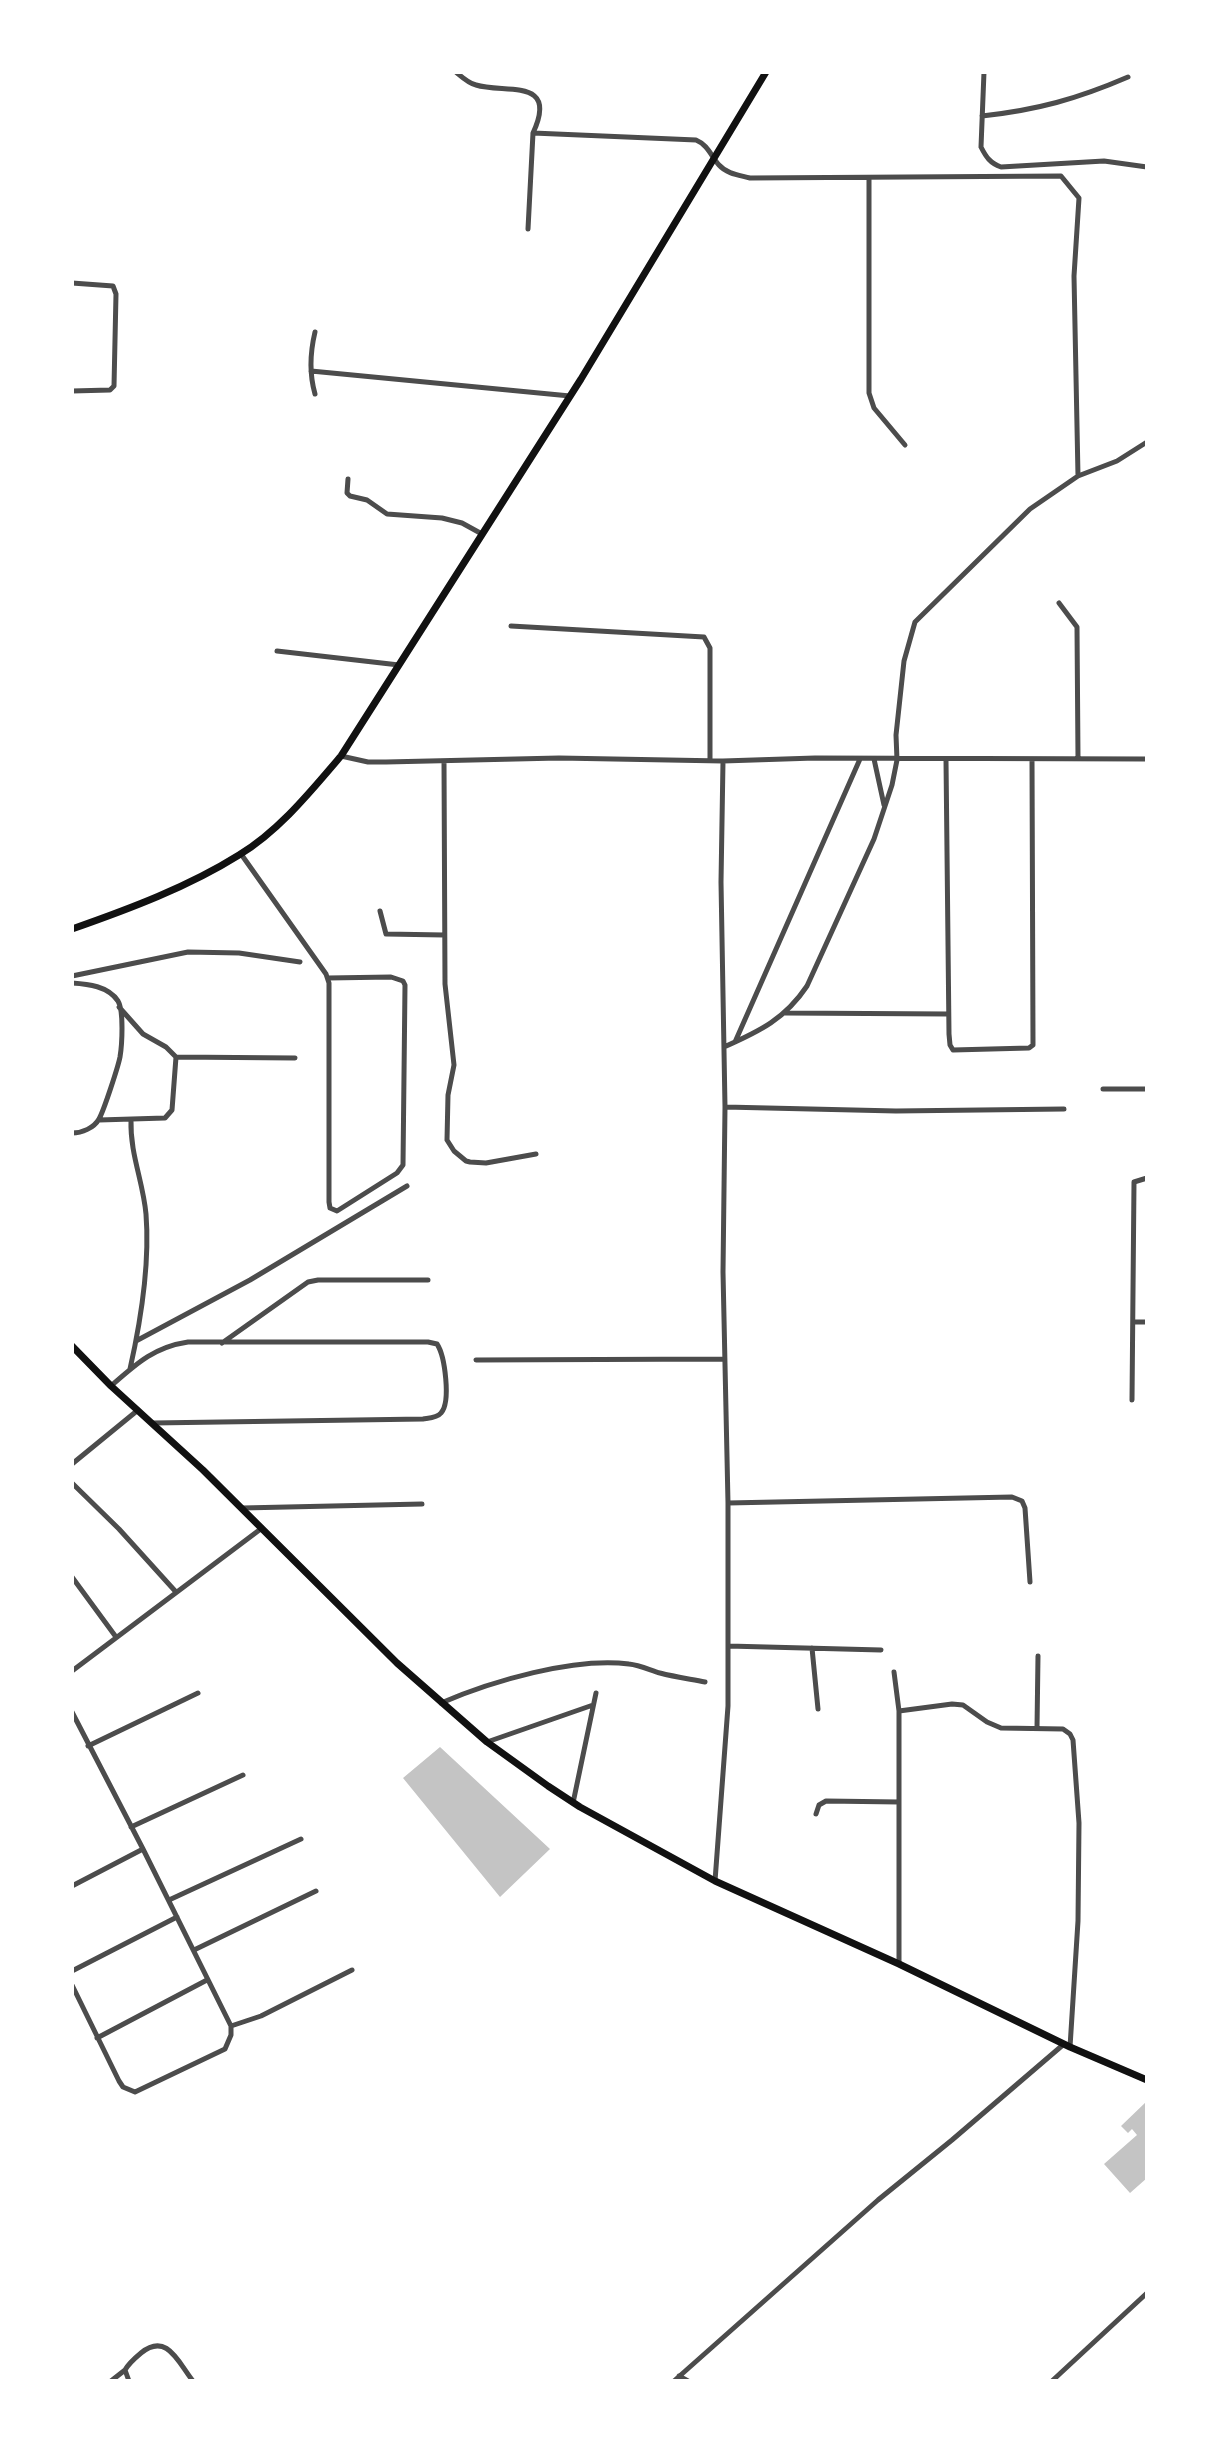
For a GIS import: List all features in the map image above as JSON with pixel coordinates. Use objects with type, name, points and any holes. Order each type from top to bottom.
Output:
[{"type":"main road","points":[[72,929],[139,906],[241,854],[299,803],[340,756],[570,396],[766,72]]},
{"type":"main road","points":[[72,1346],[111,1386],[242,1508],[397,1663],[487,1742],[573,1803],[715,1881],[1147,2080]]},
{"type":"street","points":[[456,72],[473,85],[522,89],[534,96],[539,105],[540,117],[533,133],[528,229]]},
{"type":"street","points":[[984,72],[981,147],[990,161],[1001,167],[1104,161],[1121,161],[1138,167],[1147,167]]},
{"type":"street","points":[[982,116],[1042,108],[1091,93],[1128,77]]},
{"type":"street","points":[[533,133],[696,140],[704,144],[719,166],[729,173],[750,178],[1058,176],[1063,178],[1079,198],[1074,276],[1078,476]]},
{"type":"street","points":[[869,178],[869,393],[874,408],[905,446]]},
{"type":"street","points":[[72,283],[113,286],[116,294],[114,386],[110,390],[72,391]]},
{"type":"street","points":[[315,332],[311,349],[311,371],[315,394]]},
{"type":"street","points":[[311,371],[570,396]]},
{"type":"street","points":[[724,1047],[762,1030],[785,1013],[807,986],[874,839],[897,759],[896,735],[904,661],[915,622],[1030,509],[1078,476],[1117,461],[1147,442]]},
{"type":"street","points":[[348,480],[347,493],[350,496],[368,500],[382,512],[442,518],[462,523],[482,534]]},
{"type":"street","points":[[1059,603],[1077,627],[1078,758]]},
{"type":"street","points":[[511,626],[704,637],[710,648],[710,760]]},
{"type":"street","points":[[277,651],[399,665]]},
{"type":"street","points":[[340,756],[368,762],[559,758],[723,761],[1147,759]]},
{"type":"street","points":[[735,1042],[860,759]]},
{"type":"street","points":[[874,759],[885,807]]},
{"type":"street","points":[[946,760],[948,1034],[953,1050],[1029,1048],[1033,1045],[1032,759]]},
{"type":"street","points":[[444,761],[445,984],[454,1065],[448,1095],[447,1140],[454,1150],[470,1162],[486,1163],[537,1154]]},
{"type":"street","points":[[715,1881],[728,1706],[728,1503],[723,1272],[725,1107],[721,882],[723,761]]},
{"type":"street","points":[[241,854],[328,978],[331,1075],[329,1202],[330,1208],[337,1211],[397,1173],[403,1165],[405,986],[404,981],[392,977],[328,978]]},
{"type":"street","points":[[380,911],[386,934],[444,935]]},
{"type":"street","points":[[72,976],[188,952],[239,953],[300,962]]},
{"type":"street","points":[[72,983],[86,984],[106,990],[118,1002],[122,1016],[120,1057],[99,1119],[82,1133],[72,1133]]},
{"type":"street","points":[[119,1007],[142,1034],[166,1047],[177,1057],[295,1058]]},
{"type":"street","points":[[785,1013],[948,1014]]},
{"type":"street","points":[[99,1119],[165,1118],[169,1116],[173,1103],[177,1057]]},
{"type":"street","points":[[1103,1089],[1147,1089]]},
{"type":"street","points":[[725,1107],[897,1111],[1064,1109]]},
{"type":"street","points":[[130,1370],[136,1341],[146,1240],[146,1214],[133,1156],[131,1119]]},
{"type":"street","points":[[1132,1400],[1134,1182],[1147,1178]]},
{"type":"street","points":[[136,1341],[250,1280],[406,1186]]},
{"type":"street","points":[[222,1343],[308,1282],[318,1280],[428,1280]]},
{"type":"street","points":[[1134,1322],[1147,1322]]},
{"type":"street","points":[[111,1386],[154,1352],[167,1346],[188,1342],[414,1342],[437,1344],[445,1362],[445,1405],[442,1413],[423,1419],[153,1423]]},
{"type":"street","points":[[476,1360],[724,1359]]},
{"type":"street","points":[[72,1464],[138,1410]]},
{"type":"street","points":[[72,1483],[119,1529],[176,1592]]},
{"type":"street","points":[[728,1503],[1012,1497],[1022,1501],[1025,1508],[1030,1582]]},
{"type":"street","points":[[242,1508],[422,1504]]},
{"type":"street","points":[[72,1671],[262,1528]]},
{"type":"street","points":[[72,1577],[116,1637]]},
{"type":"street","points":[[728,1646],[880,1650]]},
{"type":"street","points":[[813,1648],[818,1709]]},
{"type":"street","points":[[1037,1728],[1038,1656]]},
{"type":"street","points":[[441,1703],[536,1672],[581,1664],[610,1662],[632,1664],[663,1674],[705,1682]]},
{"type":"street","points":[[894,1672],[899,1711],[899,1964]]},
{"type":"street","points":[[573,1803],[596,1692]]},
{"type":"street","points":[[88,1746],[198,1693]]},
{"type":"street","points":[[674,2381],[878,2200],[1067,2045],[1078,1921],[1079,1823],[1073,1740],[1070,1734],[1063,1729],[1001,1728],[987,1722],[963,1705],[952,1704],[899,1711]]},
{"type":"street","points":[[487,1742],[593,1705]]},
{"type":"street","points":[[72,1712],[194,1950],[231,2026],[231,2035],[225,2049],[135,2092],[123,2087],[72,1985]]},
{"type":"street","points":[[130,1827],[243,1775]]},
{"type":"street","points":[[816,1814],[819,1805],[826,1801],[899,1802]]},
{"type":"street","points":[[169,1900],[301,1839]]},
{"type":"street","points":[[72,1886],[143,1849]]},
{"type":"street","points":[[194,1950],[316,1891]]},
{"type":"street","points":[[72,1971],[177,1917]]},
{"type":"street","points":[[231,2026],[261,2016],[352,1970]]},
{"type":"street","points":[[97,2038],[207,1980]]},
{"type":"street","points":[[1052,2381],[1147,2294]]},
{"type":"street","points":[[111,2381],[125,2370],[128,2364],[150,2347],[158,2344],[166,2347],[193,2381]]},
{"type":"street","points":[[125,2370],[129,2381]]},
{"type":"street","points":[[679,2376],[688,2381]]},
{"type":"building","points":[[440,1747],[550,1849],[500,1897],[403,1778]]},
{"type":"building","points":[[1147,2101],[1147,2178],[1130,2193],[1104,2164],[1137,2135],[1132,2129],[1128,2133],[1121,2126]]}]
